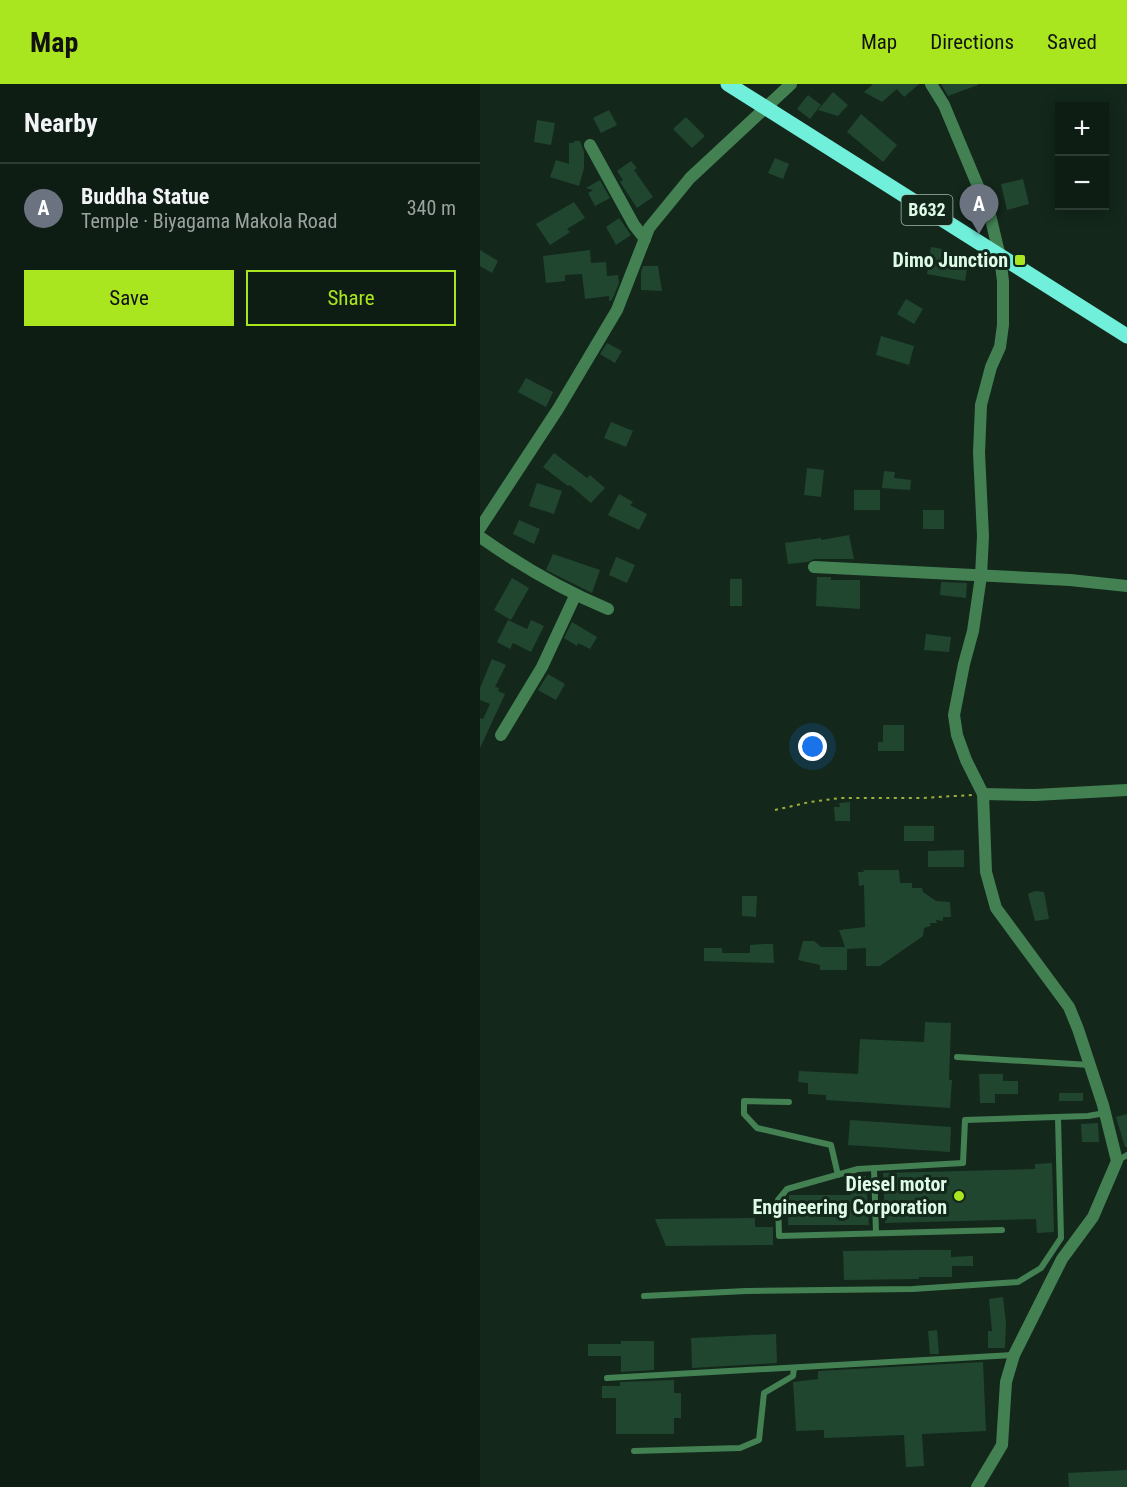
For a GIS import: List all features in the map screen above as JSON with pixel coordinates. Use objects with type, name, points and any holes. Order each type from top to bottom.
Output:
[{"type":"main road","name":"B632","points":[[728,84],[1127,336]]},
{"type":"street","points":[[480,528],[558,410],[617,310],[649,228],[690,178],[791,84]]},
{"type":"street","points":[[932,84],[944,105],[990,215],[1003,281],[1003,325],[1000,347],[991,367],[981,405],[979,453],[981,576],[973,631],[954,715],[957,735],[966,760],[983,794],[986,872],[996,908],[1069,1007],[1105,1113],[1124,1158],[1093,1217],[1062,1258],[1014,1355],[1006,1382],[1002,1445],[977,1487]]},
{"type":"street","points":[[590,146],[634,225],[645,239]]},
{"type":"street","points":[[480,537],[516,562],[575,596],[608,609]]},
{"type":"street","points":[[814,567],[1070,580],[1127,586]]},
{"type":"street","points":[[501,735],[542,667],[575,596]]},
{"type":"street","points":[[983,794],[1127,790]]},
{"type":"lane","points":[[957,1057],[1090,1065]]},
{"type":"lane","points":[[789,1102],[744,1101],[744,1114],[757,1128],[831,1145],[838,1174]]},
{"type":"lane","points":[[1002,1230],[779,1236],[778,1200],[787,1189],[858,1169],[963,1163],[965,1120],[1058,1118],[1105,1113]]},
{"type":"lane","points":[[644,1296],[913,1288],[1018,1282],[1041,1268],[1060,1238],[1058,1118]]},
{"type":"lane","points":[[874,1168],[876,1233]]},
{"type":"lane","points":[[607,1378],[1014,1355]]},
{"type":"lane","points":[[634,1451],[740,1448],[759,1440],[764,1394],[793,1376],[794,1368]]},
{"type":"path","points":[[775,810],[840,798],[922,798],[983,794]]},
{"type":"building","points":[[873,84],[919,84],[904,97],[897,89],[882,102],[864,92]]},
{"type":"building","points":[[941,84],[978,84],[978,85],[948,96]]},
{"type":"building","points":[[833,92],[848,105],[838,116],[818,110]]},
{"type":"building","points":[[808,95],[821,105],[810,119],[797,109]]},
{"type":"building","points":[[609,110],[617,125],[601,133],[593,118]]},
{"type":"building","points":[[861,114],[897,145],[883,162],[847,132]]},
{"type":"building","points":[[686,117],[705,136],[692,148],[673,129]]},
{"type":"building","points":[[537,120],[555,123],[551,145],[534,142]]},
{"type":"building","points":[[574,141],[580,141],[584,152],[584,168],[579,186],[550,177],[556,160],[569,164],[569,143],[574,143]]},
{"type":"building","points":[[775,158],[789,164],[783,179],[768,173]]},
{"type":"building","points":[[631,161],[637,168],[634,170],[653,197],[637,208],[620,182],[623,180],[617,171]]},
{"type":"building","points":[[1023,179],[1029,204],[1007,210],[1001,184]]},
{"type":"building","points":[[600,180],[610,198],[595,206],[588,193],[593,190],[586,188]]},
{"type":"building","points":[[574,202],[585,218],[567,229],[570,232],[550,245],[536,224]]},
{"type":"building","points":[[619,218],[631,235],[616,245],[606,227]]},
{"type":"building","points":[[931,247],[942,249],[940,263],[967,269],[965,281],[927,274]]},
{"type":"building","points":[[480,250],[498,261],[492,273],[480,266]]},
{"type":"building","points":[[590,250],[591,263],[606,262],[607,276],[618,275],[619,283],[612,300],[609,301],[609,296],[585,299],[582,274],[565,275],[565,281],[546,283],[543,256]]},
{"type":"building","points":[[643,266],[658,266],[662,291],[641,290]]},
{"type":"building","points":[[906,299],[923,309],[914,324],[897,314]]},
{"type":"building","points":[[881,336],[914,346],[909,365],[876,355]]},
{"type":"building","points":[[607,343],[622,351],[615,363],[600,354]]},
{"type":"building","points":[[526,378],[553,392],[546,407],[518,392]]},
{"type":"building","points":[[611,422],[633,431],[626,447],[604,438]]},
{"type":"building","points":[[554,453],[587,478],[590,475],[605,488],[591,503],[543,467]]},
{"type":"building","points":[[807,468],[824,470],[821,497],[804,495]]},
{"type":"building","points":[[884,471],[895,472],[894,478],[911,480],[910,490],[882,488]]},
{"type":"building","points":[[537,483],[562,491],[554,514],[529,506]]},
{"type":"building","points":[[854,490],[880,490],[880,510],[854,510]]},
{"type":"building","points":[[619,494],[633,502],[630,505],[647,514],[639,530],[608,515]]},
{"type":"building","points":[[923,510],[944,510],[944,529],[923,529]]},
{"type":"building","points":[[519,520],[540,529],[534,544],[513,534]]},
{"type":"building","points":[[849,535],[854,559],[814,559],[808,562],[788,564],[785,543]]},
{"type":"building","points":[[553,554],[600,570],[592,593],[546,570]]},
{"type":"building","points":[[616,557],[635,565],[627,583],[609,575]]},
{"type":"building","points":[[817,577],[831,577],[831,580],[860,580],[860,609],[816,606]]},
{"type":"building","points":[[512,578],[529,588],[511,620],[494,610]]},
{"type":"building","points":[[730,579],[742,579],[742,606],[730,606]]},
{"type":"building","points":[[941,582],[967,583],[966,598],[940,595]]},
{"type":"building","points":[[508,620],[527,629],[531,620],[544,626],[531,652],[513,643],[510,649],[497,642]]},
{"type":"building","points":[[572,622],[597,637],[590,649],[578,643],[577,646],[564,638]]},
{"type":"building","points":[[926,634],[951,637],[949,652],[924,650]]},
{"type":"building","points":[[492,659],[506,665],[495,687],[505,694],[480,748],[480,718],[483,719],[490,704],[480,700],[480,688]]},
{"type":"building","points":[[548,674],[565,684],[556,700],[538,690]]},
{"type":"building","points":[[883,725],[904,725],[904,751],[878,751],[878,742],[883,742]]},
{"type":"building","points":[[850,802],[850,821],[835,821],[834,807],[840,807],[839,803]]},
{"type":"building","points":[[904,826],[934,826],[934,841],[904,841]]},
{"type":"building","points":[[964,850],[964,867],[928,867],[928,851]]},
{"type":"building","points":[[863,870],[899,870],[900,883],[912,883],[912,888],[922,888],[923,892],[936,901],[950,902],[951,917],[943,917],[943,921],[936,920],[937,923],[930,923],[931,926],[924,928],[923,936],[880,966],[866,966],[866,948],[847,949],[847,970],[820,970],[820,965],[798,960],[803,941],[814,941],[821,947],[845,947],[839,930],[865,927],[864,885],[859,886],[858,872],[864,872]]},
{"type":"building","points":[[1035,891],[1044,892],[1049,919],[1035,921],[1028,894]]},
{"type":"building","points":[[742,896],[757,896],[756,917],[742,916]]},
{"type":"building","points":[[773,944],[774,963],[704,961],[704,948],[722,948],[722,953],[750,953],[750,945]]},
{"type":"building","points":[[925,1022],[951,1023],[950,1108],[826,1100],[826,1095],[808,1094],[808,1083],[798,1082],[799,1071],[858,1074],[860,1039],[924,1042]]},
{"type":"building","points":[[979,1074],[1003,1074],[1003,1081],[1018,1081],[1018,1094],[995,1094],[995,1103],[980,1103]]},
{"type":"building","points":[[1059,1093],[1083,1093],[1083,1101],[1059,1101]]},
{"type":"building","points":[[1127,1114],[1127,1147],[1125,1147],[1116,1117]]},
{"type":"building","points":[[850,1120],[951,1127],[950,1152],[848,1145]]},
{"type":"building","points":[[1098,1123],[1099,1142],[1082,1142],[1081,1124]]},
{"type":"building","name":"Diesel motor Engineering Corporation","points":[[1052,1163],[1054,1232],[1037,1233],[1036,1219],[885,1223],[883,1173],[1035,1169],[1035,1164]]},
{"type":"building","points":[[851,1176],[866,1176],[869,1225],[788,1225],[789,1195],[851,1195]]},
{"type":"building","points":[[755,1218],[755,1227],[773,1227],[773,1245],[666,1246],[655,1219]]},
{"type":"building","points":[[951,1250],[951,1257],[973,1256],[973,1266],[952,1266],[952,1277],[844,1280],[843,1251]]},
{"type":"building","points":[[1003,1297],[1006,1323],[1005,1348],[988,1348],[988,1331],[992,1331],[989,1299]]},
{"type":"building","points":[[937,1330],[939,1354],[930,1354],[928,1331]]},
{"type":"building","points":[[776,1334],[777,1363],[692,1368],[691,1338]]},
{"type":"building","points":[[621,1341],[654,1341],[654,1370],[621,1372],[621,1356],[588,1356],[588,1344],[621,1344]]},
{"type":"building","points":[[983,1362],[986,1431],[922,1434],[924,1466],[906,1467],[904,1435],[824,1438],[824,1430],[796,1431],[793,1382],[818,1379],[818,1371]]},
{"type":"building","points":[[674,1380],[674,1393],[681,1393],[681,1418],[674,1418],[674,1434],[616,1434],[616,1398],[602,1398],[602,1386],[620,1386],[620,1382]]},
{"type":"building","points":[[1127,1470],[1127,1487],[1069,1487],[1068,1473]]},
{"type":"place","name":"Buddha Statue","points":[[979,234]]},
{"type":"place","name":"Dimo Junction","points":[[1020,260]]},
{"type":"place","name":"Diesel motor Engineering Corporation","points":[[959,1196]]}]
